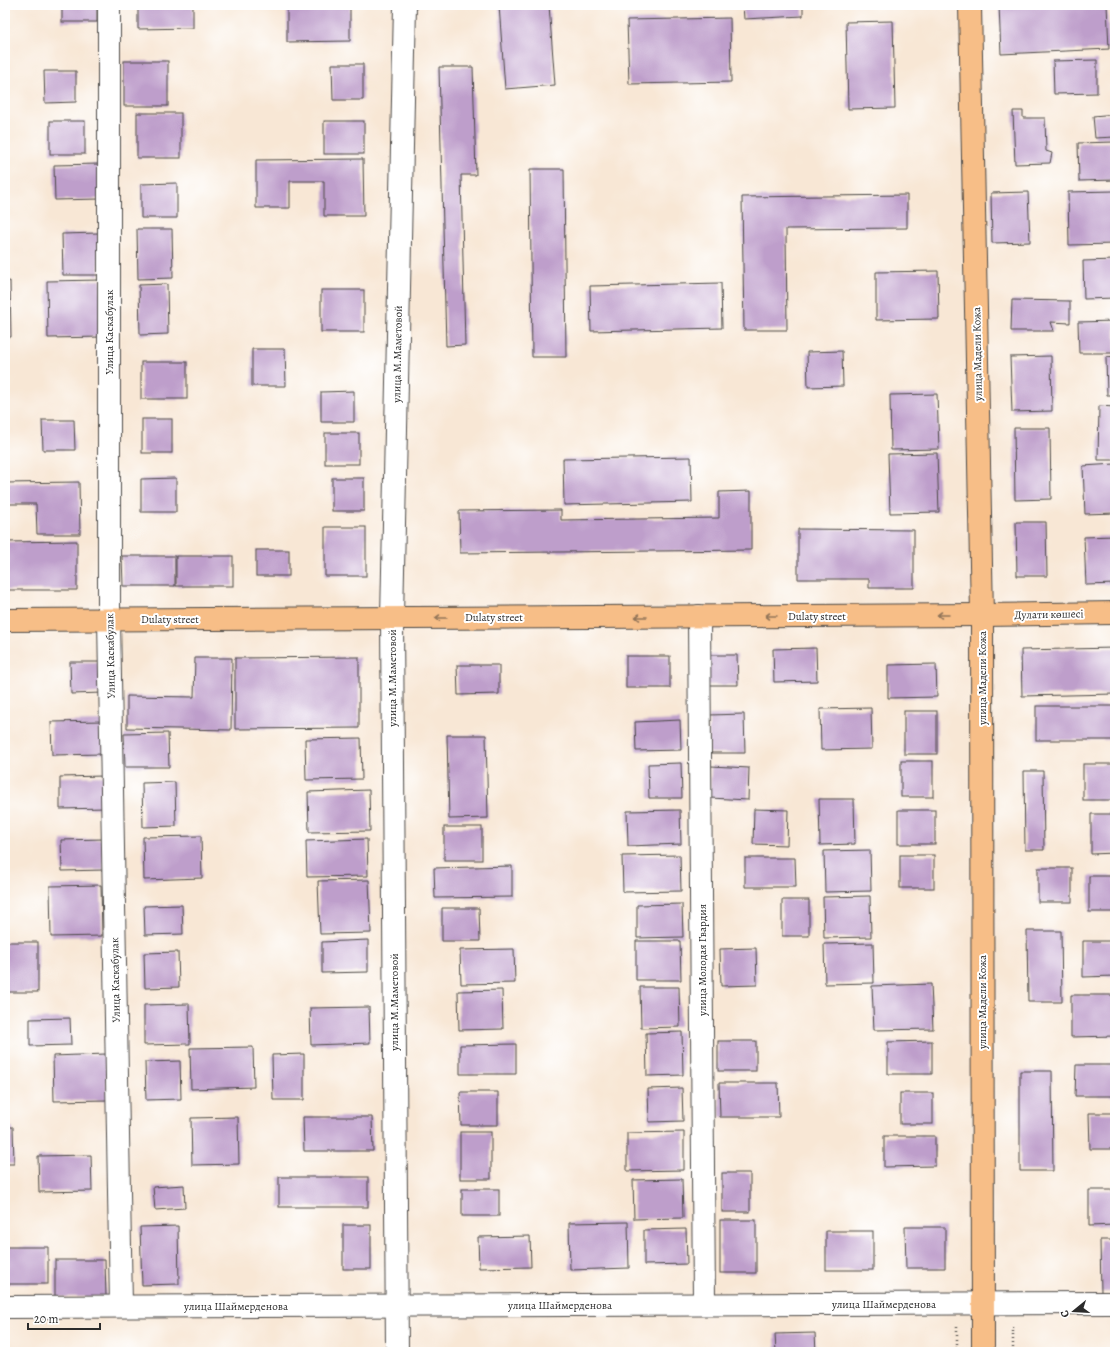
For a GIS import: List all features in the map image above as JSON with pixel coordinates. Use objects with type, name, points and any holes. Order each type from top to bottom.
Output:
[{"type":"main road","name":"улица Мадели Кожа","points":[[970,5],[982,615],[983,1352]]},
{"type":"main road","name":"Дулати көшесі","points":[[982,615],[1115,613]]},
{"type":"main road","name":"Dulaty street","points":[[5,620],[982,615]]},
{"type":"street","name":"Улица Каскабулак","points":[[109,5],[109,619],[121,1306]]},
{"type":"street","name":"улица М.Маметовой","points":[[397,1352],[392,618],[405,5]]},
{"type":"street","name":"улица Молодая Гвардия","points":[[699,616],[704,1304]]},
{"type":"street","name":"улица Шаймерденова","points":[[5,1306],[1115,1303]]},
{"type":"building","points":[[62,5],[97,5],[97,22],[62,22]]},
{"type":"building","points":[[138,5],[193,5],[193,28],[138,29]]},
{"type":"building","points":[[287,5],[350,5],[350,41],[287,42]]},
{"type":"building","points":[[499,5],[549,5],[555,85],[505,89]]},
{"type":"building","points":[[743,5],[803,5],[803,16],[744,19]]},
{"type":"building","points":[[999,5],[1107,5],[1109,49],[1001,54]]},
{"type":"building","points":[[730,18],[731,82],[629,84],[627,20]]},
{"type":"building","points":[[893,21],[895,108],[848,109],[846,22]]},
{"type":"building","points":[[1097,60],[1097,93],[1054,94],[1053,61]]},
{"type":"building","points":[[124,61],[168,61],[168,106],[124,106]]},
{"type":"building","points":[[332,64],[363,64],[363,100],[333,100]]},
{"type":"building","points":[[439,67],[473,67],[476,175],[461,175],[465,345],[446,346]]},
{"type":"building","points":[[44,71],[76,71],[76,102],[45,103]]},
{"type":"building","points":[[1013,111],[1023,111],[1023,118],[1045,118],[1046,151],[1052,153],[1050,163],[1015,164]]},
{"type":"building","points":[[137,113],[181,113],[181,158],[137,158]]},
{"type":"building","points":[[1115,114],[1115,137],[1095,138],[1093,116]]},
{"type":"building","points":[[50,121],[85,121],[85,154],[50,154]]},
{"type":"building","points":[[324,121],[364,121],[364,154],[324,154]]},
{"type":"building","points":[[1115,142],[1115,180],[1079,181],[1078,143]]},
{"type":"building","points":[[363,159],[364,216],[324,216],[324,181],[290,181],[290,208],[256,208],[256,160]]},
{"type":"building","points":[[99,164],[100,199],[55,200],[54,165]]},
{"type":"building","points":[[530,169],[564,169],[566,357],[532,357]]},
{"type":"building","points":[[177,183],[177,218],[141,218],[141,184]]},
{"type":"building","points":[[1115,191],[1115,244],[1069,245],[1068,192]]},
{"type":"building","points":[[1028,192],[1030,242],[992,243],[991,193]]},
{"type":"building","points":[[907,195],[907,228],[786,229],[787,330],[744,330],[742,197]]},
{"type":"building","points":[[137,229],[172,229],[173,278],[138,279]]},
{"type":"building","points":[[98,233],[99,275],[63,275],[62,234]]},
{"type":"building","points":[[1115,260],[1115,298],[1084,299],[1083,261]]},
{"type":"building","points":[[938,271],[939,319],[876,320],[876,272]]},
{"type":"building","points":[[101,280],[102,337],[48,338],[47,281]]},
{"type":"building","points":[[10,281],[11,337],[5,337],[5,282]]},
{"type":"building","points":[[721,283],[722,328],[591,331],[590,286]]},
{"type":"building","points":[[167,284],[168,334],[140,335],[139,285]]},
{"type":"building","points":[[321,290],[364,290],[364,332],[321,332]]},
{"type":"building","points":[[1012,300],[1070,301],[1070,323],[1051,322],[1054,331],[1011,331]]},
{"type":"building","points":[[1115,321],[1115,353],[1079,353],[1078,322]]},
{"type":"building","points":[[252,349],[285,349],[286,386],[252,386]]},
{"type":"building","points":[[842,351],[843,386],[808,387],[807,352]]},
{"type":"building","points":[[1051,356],[1052,411],[1012,412],[1010,357]]},
{"type":"building","points":[[1115,356],[1115,395],[1107,395],[1106,357]]},
{"type":"building","points":[[141,362],[187,362],[187,399],[141,399]]},
{"type":"building","points":[[354,391],[354,422],[321,422],[321,392]]},
{"type":"building","points":[[937,394],[939,449],[891,450],[890,395]]},
{"type":"building","points":[[1099,406],[1115,407],[1115,460],[1098,460]]},
{"type":"building","points":[[142,419],[172,419],[172,453],[142,453]]},
{"type":"building","points":[[42,420],[74,420],[75,450],[43,450]]},
{"type":"building","points":[[1014,428],[1050,428],[1051,499],[1015,500]]},
{"type":"building","points":[[325,433],[359,433],[359,464],[325,464]]},
{"type":"building","points":[[937,453],[939,512],[890,513],[888,454]]},
{"type":"building","points":[[691,457],[692,502],[564,505],[563,459]]},
{"type":"building","points":[[1115,464],[1115,513],[1085,514],[1083,466]]},
{"type":"building","points":[[176,478],[176,512],[141,512],[141,479]]},
{"type":"building","points":[[332,478],[364,478],[364,511],[332,511]]},
{"type":"building","points":[[79,482],[80,534],[37,534],[36,504],[5,504],[5,483]]},
{"type":"building","points":[[751,491],[751,550],[460,553],[459,511],[561,510],[561,520],[719,518],[719,492]]},
{"type":"building","points":[[1016,522],[1046,522],[1047,576],[1017,576]]},
{"type":"building","points":[[325,527],[366,527],[366,576],[325,576]]},
{"type":"building","points":[[798,529],[914,530],[914,588],[869,588],[869,579],[798,579]]},
{"type":"building","points":[[1115,536],[1115,584],[1086,585],[1084,537]]},
{"type":"building","points":[[77,541],[77,590],[5,590],[5,542]]},
{"type":"building","points":[[256,550],[289,550],[289,576],[256,576]]},
{"type":"building","points":[[122,556],[175,556],[175,586],[123,586]]},
{"type":"building","points":[[176,556],[233,556],[233,586],[176,586]]},
{"type":"building","points":[[816,648],[817,681],[774,682],[773,649]]},
{"type":"building","points":[[1115,648],[1115,694],[1022,696],[1021,650]]},
{"type":"building","points":[[706,655],[737,655],[738,685],[706,685]]},
{"type":"building","points":[[626,656],[670,656],[670,688],[626,688]]},
{"type":"building","points":[[359,657],[359,728],[235,729],[235,658]]},
{"type":"building","points":[[195,658],[232,658],[231,730],[127,728],[127,696],[194,697]]},
{"type":"building","points":[[70,662],[102,662],[103,693],[71,694]]},
{"type":"building","points":[[936,664],[937,697],[888,698],[888,665]]},
{"type":"building","points":[[457,665],[499,665],[499,694],[458,695]]},
{"type":"building","points":[[1036,706],[1115,706],[1115,740],[1036,740]]},
{"type":"building","points":[[871,708],[872,749],[821,750],[820,709]]},
{"type":"building","points":[[904,711],[937,711],[937,754],[904,754]]},
{"type":"building","points":[[744,714],[745,753],[709,753],[709,715]]},
{"type":"building","points":[[680,720],[681,750],[636,751],[635,722]]},
{"type":"building","points":[[103,721],[104,754],[52,755],[51,722]]},
{"type":"building","points":[[168,733],[169,767],[125,767],[124,734]]},
{"type":"building","points":[[447,735],[486,735],[488,818],[449,819]]},
{"type":"building","points":[[361,738],[362,779],[306,780],[305,739]]},
{"type":"building","points":[[901,761],[933,761],[933,797],[901,797]]},
{"type":"building","points":[[681,763],[682,798],[649,798],[648,764]]},
{"type":"building","points":[[1083,764],[1115,764],[1115,800],[1083,800]]},
{"type":"building","points":[[711,766],[749,768],[748,800],[710,798]]},
{"type":"building","points":[[1024,771],[1043,771],[1044,850],[1025,850]]},
{"type":"building","points":[[104,776],[105,808],[60,809],[60,777]]},
{"type":"building","points":[[175,782],[176,826],[143,827],[142,783]]},
{"type":"building","points":[[369,790],[370,831],[309,832],[308,792]]},
{"type":"building","points":[[819,799],[854,799],[855,844],[820,845]]},
{"type":"building","points":[[754,809],[788,810],[787,845],[753,844]]},
{"type":"building","points":[[680,810],[681,844],[628,846],[627,811]]},
{"type":"building","points":[[898,810],[935,810],[935,844],[898,844]]},
{"type":"building","points":[[1091,814],[1115,814],[1115,853],[1091,854]]},
{"type":"building","points":[[444,827],[482,827],[482,860],[444,860]]},
{"type":"building","points":[[201,836],[202,878],[144,880],[143,837]]},
{"type":"building","points":[[103,839],[104,870],[62,871],[61,840]]},
{"type":"building","points":[[367,839],[368,876],[307,877],[306,841]]},
{"type":"building","points":[[870,850],[871,891],[825,892],[824,851]]},
{"type":"building","points":[[680,855],[681,891],[623,892],[622,856]]},
{"type":"building","points":[[900,855],[934,855],[934,888],[900,888]]},
{"type":"building","points":[[745,858],[795,858],[796,887],[745,887]]},
{"type":"building","points":[[512,866],[512,897],[435,898],[434,868]]},
{"type":"building","points":[[1038,868],[1072,868],[1072,902],[1038,902]]},
{"type":"building","points":[[1089,876],[1115,876],[1115,912],[1089,912]]},
{"type":"building","points":[[369,880],[371,933],[320,934],[318,881]]},
{"type":"building","points":[[101,885],[102,936],[51,937],[50,886]]},
{"type":"building","points":[[870,896],[871,937],[824,938],[823,897]]},
{"type":"building","points":[[782,900],[809,900],[809,936],[782,936]]},
{"type":"building","points":[[682,904],[683,937],[637,938],[637,905]]},
{"type":"building","points":[[182,905],[183,934],[145,935],[144,906]]},
{"type":"building","points":[[442,908],[479,908],[480,941],[442,941]]},
{"type":"building","points":[[1027,931],[1061,931],[1062,1002],[1028,1002]]},
{"type":"building","points":[[368,940],[368,972],[322,973],[322,942]]},
{"type":"building","points":[[636,941],[680,941],[681,980],[636,980]]},
{"type":"building","points":[[1083,941],[1115,941],[1115,976],[1083,977]]},
{"type":"building","points":[[5,942],[38,942],[38,992],[5,992]]},
{"type":"building","points":[[873,943],[874,983],[825,984],[824,944]]},
{"type":"building","points":[[756,948],[757,985],[721,986],[720,949]]},
{"type":"building","points":[[514,949],[515,983],[461,984],[460,950]]},
{"type":"building","points":[[178,952],[179,987],[145,988],[144,953]]},
{"type":"building","points":[[931,984],[933,1029],[874,1030],[872,986]]},
{"type":"building","points":[[640,987],[679,987],[680,1027],[641,1028]]},
{"type":"building","points":[[502,990],[503,1029],[459,1030],[458,991]]},
{"type":"building","points":[[1071,995],[1115,995],[1115,1036],[1071,1037]]},
{"type":"building","points":[[189,1004],[190,1044],[144,1045],[144,1005]]},
{"type":"building","points":[[369,1007],[370,1043],[311,1045],[310,1008]]},
{"type":"building","points":[[70,1018],[71,1045],[30,1046],[30,1019]]},
{"type":"building","points":[[682,1032],[683,1075],[647,1076],[646,1033]]},
{"type":"building","points":[[718,1041],[756,1041],[756,1071],[718,1071]]},
{"type":"building","points":[[932,1041],[932,1074],[888,1074],[888,1042]]},
{"type":"building","points":[[516,1044],[516,1074],[460,1074],[460,1045]]},
{"type":"building","points":[[253,1047],[254,1087],[191,1089],[190,1048]]},
{"type":"building","points":[[106,1054],[107,1100],[54,1101],[53,1056]]},
{"type":"building","points":[[304,1054],[304,1100],[273,1100],[272,1055]]},
{"type":"building","points":[[180,1061],[181,1099],[146,1100],[145,1062]]},
{"type":"building","points":[[1076,1065],[1115,1065],[1115,1096],[1075,1096]]},
{"type":"building","points":[[1020,1071],[1052,1071],[1053,1171],[1020,1171]]},
{"type":"building","points":[[719,1083],[778,1083],[779,1117],[720,1117]]},
{"type":"building","points":[[682,1088],[683,1121],[649,1122],[648,1089]]},
{"type":"building","points":[[460,1092],[498,1092],[498,1125],[461,1125]]},
{"type":"building","points":[[900,1093],[933,1093],[933,1124],[900,1124]]},
{"type":"building","points":[[1089,1113],[1115,1113],[1115,1149],[1090,1149]]},
{"type":"building","points":[[238,1117],[239,1164],[192,1165],[191,1118]]},
{"type":"building","points":[[303,1117],[372,1117],[373,1151],[304,1151]]},
{"type":"building","points":[[5,1127],[13,1127],[14,1164],[5,1164]]},
{"type":"building","points":[[460,1132],[491,1132],[491,1179],[460,1179]]},
{"type":"building","points":[[684,1132],[684,1170],[627,1171],[627,1133]]},
{"type":"building","points":[[884,1136],[935,1136],[935,1166],[884,1167]]},
{"type":"building","points":[[91,1155],[92,1191],[39,1192],[38,1156]]},
{"type":"building","points":[[722,1173],[750,1173],[750,1212],[722,1212]]},
{"type":"building","points":[[279,1177],[368,1177],[368,1207],[279,1207]]},
{"type":"building","points":[[682,1179],[683,1218],[634,1219],[633,1180]]},
{"type":"building","points":[[184,1185],[185,1208],[155,1210],[153,1187]]},
{"type":"building","points":[[462,1189],[499,1189],[499,1216],[462,1216]]},
{"type":"building","points":[[1089,1190],[1115,1190],[1115,1225],[1089,1226]]},
{"type":"building","points":[[720,1220],[756,1220],[756,1273],[720,1273]]},
{"type":"building","points":[[628,1222],[629,1268],[570,1270],[569,1223]]},
{"type":"building","points":[[343,1225],[371,1225],[371,1269],[343,1269]]},
{"type":"building","points":[[178,1226],[179,1284],[142,1285],[140,1227]]},
{"type":"building","points":[[905,1227],[945,1227],[945,1268],[906,1268]]},
{"type":"building","points":[[686,1229],[687,1264],[644,1265],[644,1230]]},
{"type":"building","points":[[826,1231],[873,1231],[873,1270],[826,1270]]},
{"type":"building","points":[[530,1236],[531,1267],[479,1268],[478,1237]]},
{"type":"building","points":[[1100,1240],[1115,1240],[1115,1292],[1101,1292]]},
{"type":"building","points":[[5,1247],[48,1247],[48,1284],[5,1284]]},
{"type":"building","points":[[55,1260],[105,1260],[106,1297],[55,1297]]},
{"type":"building","points":[[815,1333],[816,1352],[776,1352],[775,1334]]}]
